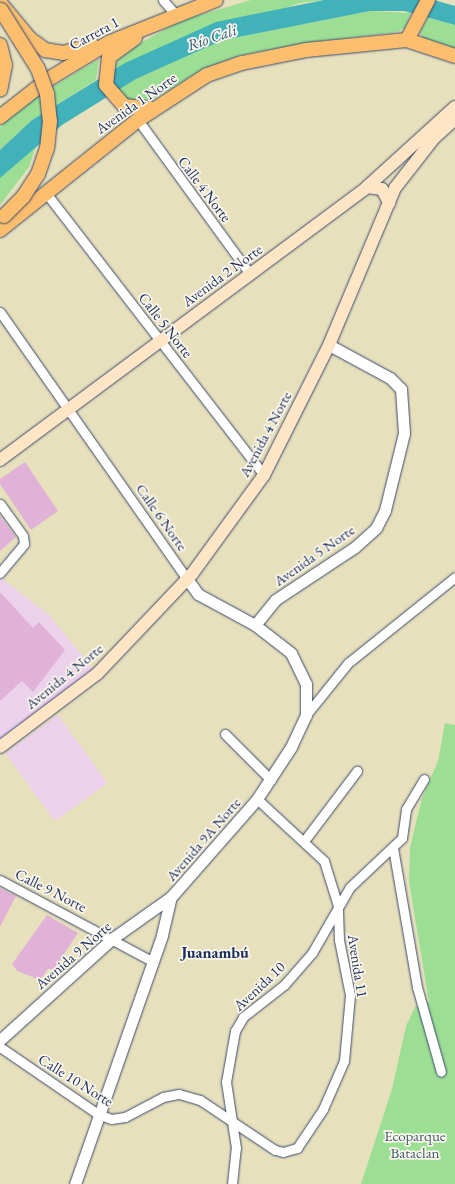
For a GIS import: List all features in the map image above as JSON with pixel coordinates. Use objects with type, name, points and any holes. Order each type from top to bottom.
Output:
[{"type":"main road","name":"Carrera 1","points":[[0,117],[47,80],[108,42],[175,14],[216,0]]},
{"type":"main road","points":[[410,35],[428,0]]},
{"type":"main road","points":[[0,3],[30,39],[45,50],[63,53],[79,51],[175,14]]},
{"type":"main road","points":[[0,10],[38,69],[47,94],[50,121],[47,148],[38,174],[23,197],[1,222]]},
{"type":"main road","points":[[145,113],[124,106],[110,93],[105,75],[110,57],[175,14]]},
{"type":"main road","name":"Avenida 1 Norte","points":[[1,222],[46,193],[145,113],[207,75],[242,63],[306,50],[410,35],[455,56]]},
{"type":"main road","points":[[0,45],[5,65],[0,90]]},
{"type":"main road","name":"Avenida 2 Norte","points":[[0,460],[68,408],[368,187],[455,107]]},
{"type":"main road","name":"Avenida 4 Norte","points":[[0,747],[97,674],[188,580],[264,475],[329,345],[389,203],[403,174],[455,119]]},
{"type":"main road","points":[[368,187],[382,190],[389,203]]},
{"type":"street","points":[[163,0],[175,14]]},
{"type":"street","name":"Calle 4 Norte","points":[[145,113],[250,274]]},
{"type":"street","name":"Calle 5 Norte","points":[[46,193],[264,475]]},
{"type":"street","name":"Calle 6 Norte","points":[[0,312],[188,580],[212,603],[255,624],[279,643],[298,663],[306,684],[306,715]]},
{"type":"street","name":"Avenida 5 Norte","points":[[255,624],[275,600],[355,547],[376,528],[385,510],[404,433],[401,389],[390,378],[329,345]]},
{"type":"street","points":[[0,504],[23,536],[20,552],[0,573]]},
{"type":"street","name":"Avenida 9A Norte","points":[[75,1184],[152,961],[171,898],[257,799],[271,780],[299,735],[306,715],[348,663],[455,577]]},
{"type":"street","points":[[225,734],[271,780]]},
{"type":"street","points":[[304,841],[357,771]]},
{"type":"street","name":"Avenida 10","points":[[232,1184],[236,1148],[226,1082],[235,1031],[243,1017],[284,985],[312,953],[350,887],[402,838],[406,809],[424,779]]},
{"type":"street","name":"Avenida 11","points":[[257,799],[324,861],[338,906],[339,940],[350,995],[344,1061],[306,1138],[289,1152]]},
{"type":"street","points":[[393,848],[417,987],[441,1072]]},
{"type":"street","name":"Calle 9 Norte","points":[[0,880],[113,938],[152,961]]},
{"type":"street","name":"Avenida 9 Norte","points":[[0,1040],[113,938],[171,898]]},
{"type":"street","name":"Calle 10 Norte","points":[[0,1047],[98,1114],[111,1119],[124,1117],[164,1097],[179,1094],[200,1100],[231,1119],[275,1150],[289,1152]]},
{"type":"shaded area","points":[[0,577],[49,615],[97,674],[0,747]]},
{"type":"shaded area","points":[[58,715],[107,783],[55,821],[5,753]]},
{"type":"green space","points":[[251,0],[324,0],[300,3],[114,69],[121,54],[180,21]]},
{"type":"green space","points":[[370,11],[411,13],[405,28],[397,32],[305,43],[241,55],[203,69],[146,104],[124,99],[116,91],[136,79],[223,40]]},
{"type":"green space","points":[[428,18],[455,25],[455,50],[423,39],[420,32]]},
{"type":"green space","points":[[99,59],[96,80],[32,120],[0,150],[0,127],[5,122],[34,98]]},
{"type":"green space","points":[[36,146],[29,167],[0,205],[0,178]]},
{"type":"green space","name":"Ecoparque Bataclan","points":[[445,723],[455,725],[455,1184],[361,1184],[392,1089],[406,1026],[415,1007],[429,1002],[409,882],[410,847],[422,798],[438,761]]},
{"type":"water","name":"Río Cali","points":[[324,0],[434,0],[455,6],[455,25],[404,11],[370,11],[223,40],[136,79],[62,125],[0,178],[0,150],[32,120],[125,63],[216,22]]},
{"type":"building","points":[[25,462],[58,511],[31,530],[0,484],[0,479]]},
{"type":"building","points":[[0,516],[16,537],[0,551]]},
{"type":"building","points":[[0,592],[33,628],[39,622],[65,650],[33,692],[22,681],[0,701]]},
{"type":"building","points":[[0,888],[16,896],[0,927]]},
{"type":"building","points":[[47,915],[78,933],[54,969],[48,969],[40,980],[17,971],[12,964]]},
{"type":"district","name":"Juanambú","points":[[215,953]]}]
